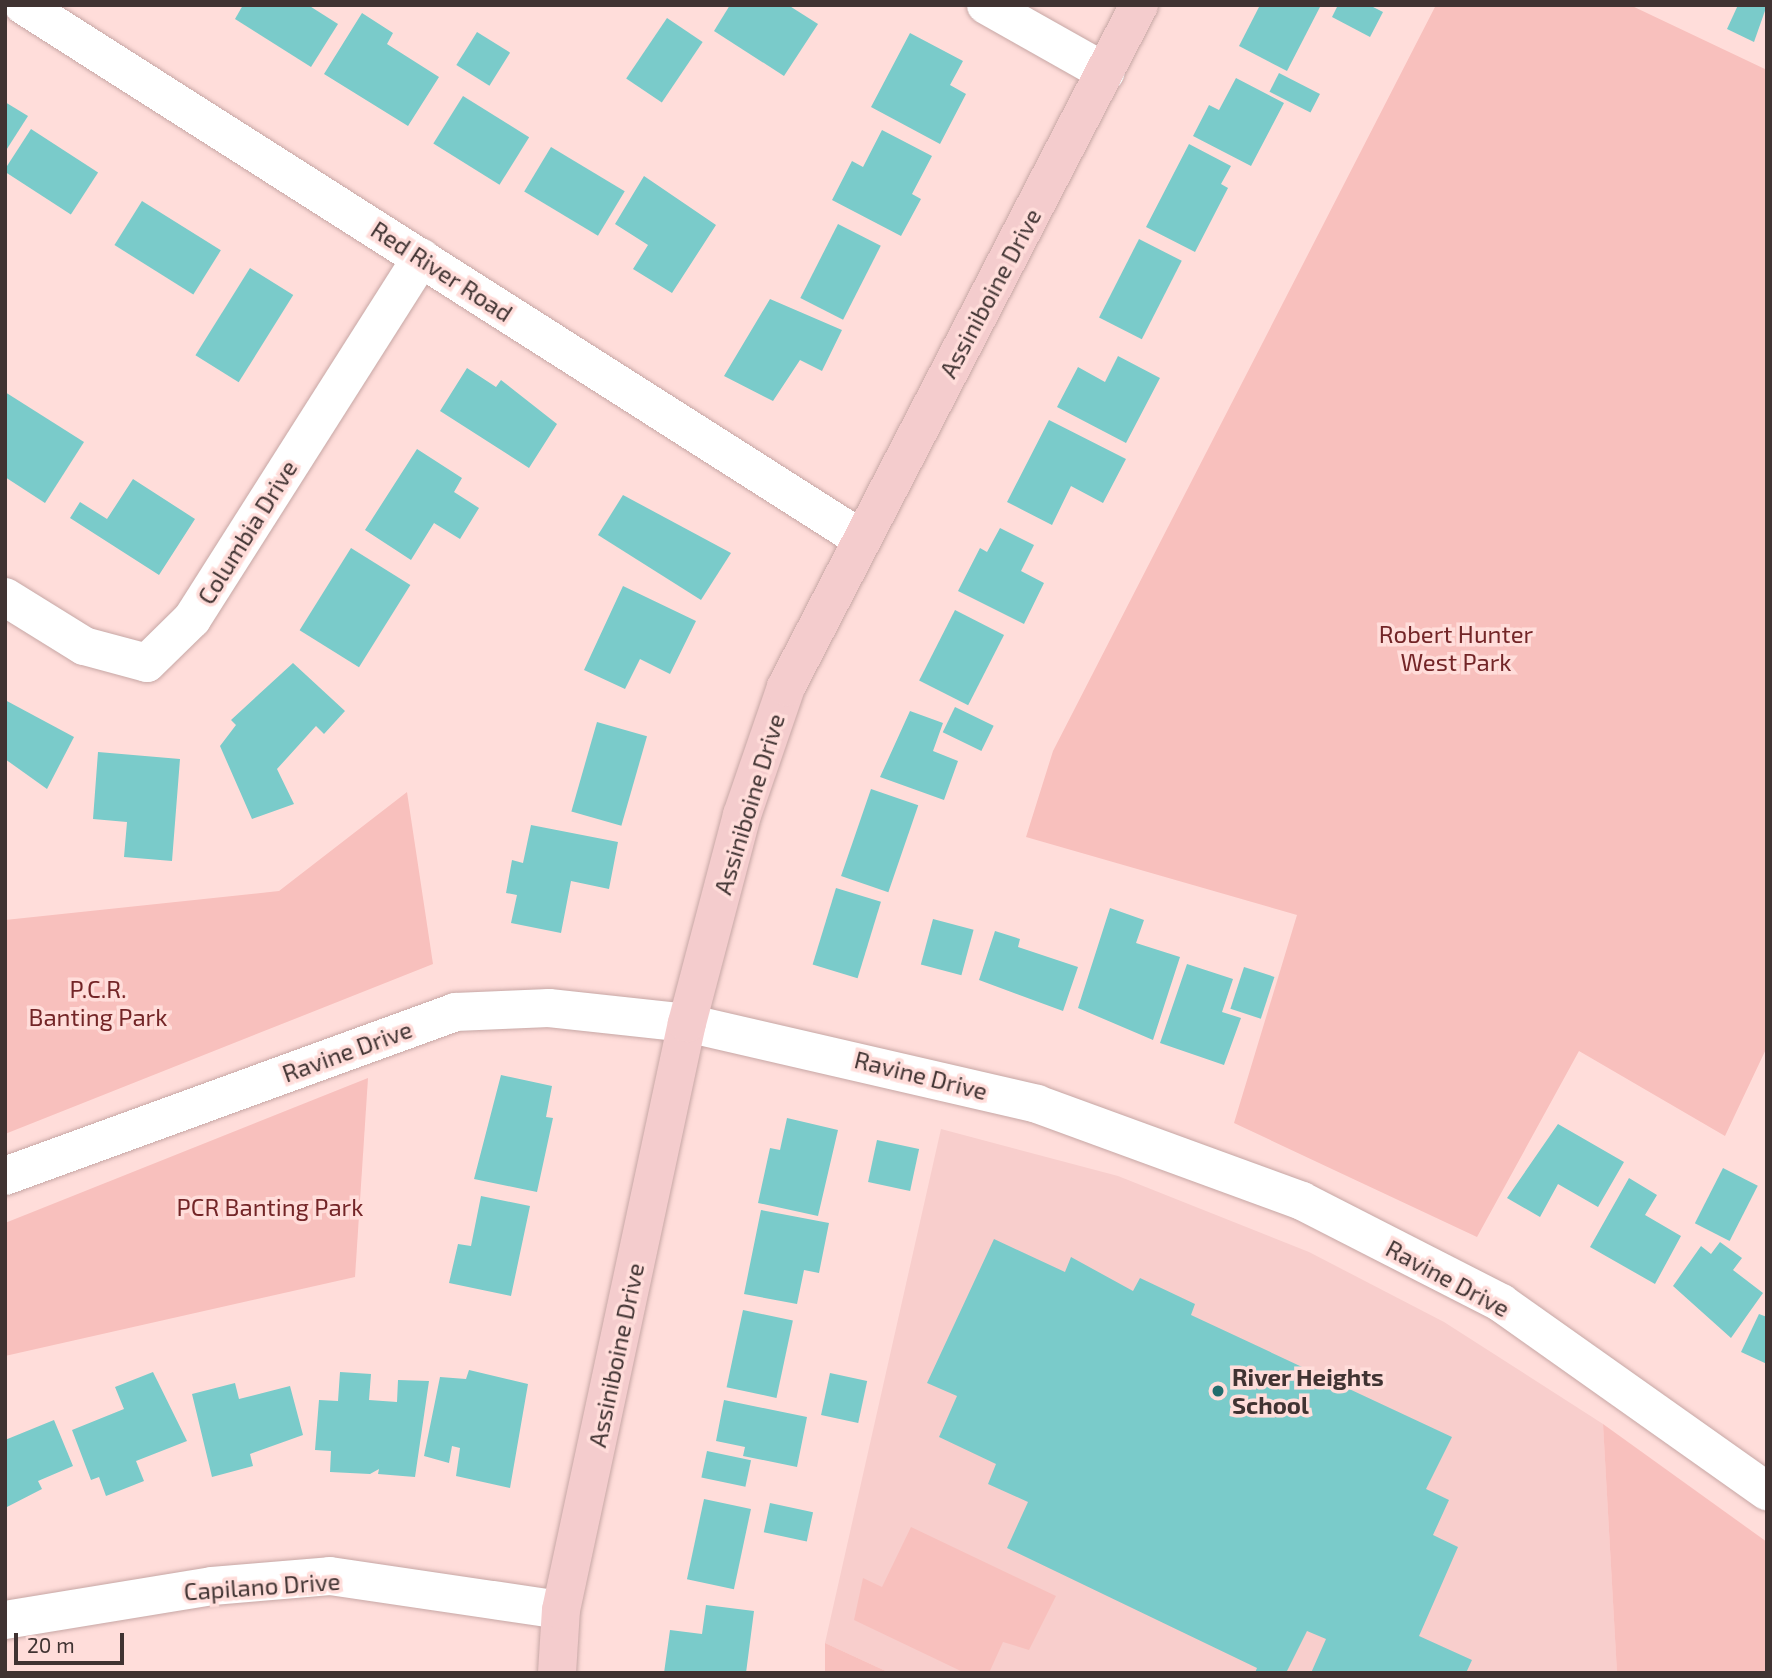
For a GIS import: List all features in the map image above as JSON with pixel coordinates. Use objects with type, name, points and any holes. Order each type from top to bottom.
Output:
[{"type":"street","name":"Red River Road","points":[[23,5],[860,538]]},
{"type":"street","points":[[986,5],[1105,72]]},
{"type":"street","name":"Assiniboine Drive","points":[[557,1673],[561,1610],[687,1023],[741,815],[786,687],[860,538],[1139,5]]},
{"type":"street","name":"Columbia Drive","points":[[5,597],[84,646],[147,663],[192,619],[421,258]]},
{"type":"street","name":"Ravine Drive","points":[[5,1176],[454,1012],[549,1008],[687,1023],[1037,1104],[1302,1201],[1501,1303],[1767,1491]]},
{"type":"street","name":"Capilano Drive","points":[[5,1620],[212,1586],[330,1576],[561,1610]]},
{"type":"shaded area","name":"River Heights School","points":[[941,1129],[1118,1176],[1309,1252],[1444,1322],[1603,1424],[1617,1673],[890,1673],[825,1643]]},
{"type":"green space","name":"Robert Hunter West Park","points":[[1436,5],[1630,5],[1767,70],[1767,1047],[1725,1136],[1579,1051],[1477,1237],[1234,1123],[1297,915],[1026,837],[1053,751]]},
{"type":"green space","name":"P.C.R. Banting Park","points":[[407,792],[433,964],[5,1134],[5,920],[279,891]]},
{"type":"green space","name":"PCR Banting Park","points":[[368,1078],[355,1277],[5,1356],[5,1223]]},
{"type":"green space","points":[[1603,1424],[1767,1542],[1767,1673],[1617,1673]]},
{"type":"green space","points":[[911,1527],[1056,1596],[1029,1650],[1003,1642],[989,1673],[965,1673],[854,1620],[863,1578],[882,1587]]},
{"type":"green space","points":[[825,1643],[890,1673],[825,1673]]},
{"type":"building","points":[[243,5],[308,5],[338,24],[311,67],[235,19]]},
{"type":"building","points":[[730,5],[788,5],[818,24],[784,76],[714,31]]},
{"type":"building","points":[[1321,5],[1287,71],[1239,46],[1259,7]]},
{"type":"building","points":[[1338,5],[1369,5],[1383,12],[1370,37],[1332,17]]},
{"type":"building","points":[[1738,5],[1767,5],[1754,42],[1727,29]]},
{"type":"building","points":[[362,13],[393,33],[387,44],[439,77],[408,126],[324,74]]},
{"type":"building","points":[[667,18],[703,42],[662,103],[626,79]]},
{"type":"building","points":[[477,32],[510,53],[489,86],[456,65]]},
{"type":"building","points":[[910,33],[963,61],[950,85],[966,94],[940,144],[871,107]]},
{"type":"building","points":[[1279,73],[1320,94],[1310,113],[1269,92]]},
{"type":"building","points":[[1236,78],[1284,103],[1251,166],[1193,136],[1209,105],[1219,110]]},
{"type":"building","points":[[463,96],[529,137],[499,185],[433,143]]},
{"type":"building","points":[[5,102],[28,116],[5,152]]},
{"type":"building","points":[[31,129],[98,173],[71,215],[5,172]]},
{"type":"building","points":[[882,130],[932,156],[912,194],[921,199],[901,236],[832,200],[852,161],[863,167]]},
{"type":"building","points":[[1189,144],[1231,166],[1221,184],[1228,188],[1195,252],[1146,227]]},
{"type":"building","points":[[551,147],[625,191],[598,236],[524,192]]},
{"type":"building","points":[[644,176],[716,225],[672,293],[633,269],[648,245],[615,224]]},
{"type":"building","points":[[142,201],[221,250],[193,294],[114,245]]},
{"type":"building","points":[[838,224],[881,246],[843,320],[800,298]]},
{"type":"building","points":[[1139,239],[1182,261],[1142,339],[1099,317]]},
{"type":"building","points":[[250,268],[293,295],[239,382],[195,355]]},
{"type":"building","points":[[770,299],[842,330],[822,371],[800,360],[773,401],[724,376]]},
{"type":"building","points":[[1118,356],[1160,378],[1126,443],[1057,407],[1078,367],[1105,382]]},
{"type":"building","points":[[467,368],[496,387],[501,380],[557,424],[529,468],[440,411]]},
{"type":"building","points":[[5,392],[84,442],[45,503],[5,477]]},
{"type":"building","points":[[1049,420],[1126,459],[1103,503],[1071,486],[1052,525],[1007,502]]},
{"type":"building","points":[[417,449],[462,478],[454,492],[479,508],[460,539],[434,523],[411,560],[365,530]]},
{"type":"building","points":[[133,479],[195,519],[159,575],[70,518],[80,502],[107,519]]},
{"type":"building","points":[[623,495],[731,553],[701,600],[598,535]]},
{"type":"building","points":[[1000,528],[1034,545],[1021,571],[1044,583],[1024,624],[958,591],[980,548],[987,552]]},
{"type":"building","points":[[351,548],[410,585],[359,667],[300,630]]},
{"type":"building","points":[[623,586],[696,621],[670,674],[640,659],[625,689],[584,670]]},
{"type":"building","points":[[955,610],[1004,635],[968,705],[919,680]]},
{"type":"building","points":[[293,663],[345,711],[324,734],[316,726],[277,769],[294,804],[252,819],[220,746],[236,725],[231,720]]},
{"type":"building","points":[[5,700],[74,737],[47,789],[5,759]]},
{"type":"building","points":[[955,707],[994,726],[981,751],[943,732]]},
{"type":"building","points":[[910,711],[943,723],[933,751],[958,761],[944,800],[880,777]]},
{"type":"building","points":[[597,722],[647,736],[621,826],[571,811]]},
{"type":"building","points":[[98,752],[180,759],[172,861],[124,857],[127,822],[93,819]]},
{"type":"building","points":[[871,789],[918,805],[888,892],[841,876]]},
{"type":"building","points":[[531,825],[618,842],[609,889],[571,881],[561,933],[511,923],[517,895],[506,893],[512,860],[523,863]]},
{"type":"building","points":[[836,888],[881,902],[858,978],[813,965]]},
{"type":"building","points":[[1110,908],[1144,920],[1136,943],[1180,957],[1153,1040],[1078,1008]]},
{"type":"building","points":[[933,919],[974,930],[961,975],[921,964]]},
{"type":"building","points":[[995,931],[1020,939],[1018,947],[1078,967],[1063,1011],[979,980]]},
{"type":"building","points":[[1187,964],[1233,979],[1222,1012],[1241,1018],[1224,1065],[1160,1043]]},
{"type":"building","points":[[1244,967],[1274,977],[1261,1019],[1230,1009]]},
{"type":"building","points":[[501,1075],[552,1086],[546,1117],[553,1118],[537,1192],[474,1179]]},
{"type":"building","points":[[787,1118],[838,1130],[818,1216],[758,1203],[770,1148],[780,1150]]},
{"type":"building","points":[[1558,1124],[1624,1162],[1598,1207],[1558,1184],[1540,1217],[1507,1198]]},
{"type":"building","points":[[877,1140],[919,1149],[910,1191],[868,1182]]},
{"type":"building","points":[[1723,1168],[1758,1186],[1730,1241],[1695,1223]]},
{"type":"building","points":[[1629,1178],[1657,1195],[1645,1215],[1681,1236],[1655,1284],[1590,1247]]},
{"type":"building","points":[[481,1196],[530,1206],[511,1296],[449,1283],[458,1244],[471,1246]]},
{"type":"building","points":[[761,1210],[829,1223],[819,1273],[804,1270],[797,1304],[744,1294]]},
{"type":"building","points":[[994,1239],[1065,1272],[1071,1257],[1133,1291],[1140,1278],[1195,1304],[1191,1315],[1452,1437],[1426,1489],[1449,1500],[1433,1535],[1458,1547],[1419,1636],[1472,1660],[1466,1673],[1311,1673],[1326,1639],[1307,1631],[1286,1673],[1255,1673],[1257,1668],[1007,1548],[1028,1502],[988,1484],[996,1464],[939,1437],[957,1396],[927,1383]]},
{"type":"building","points":[[1720,1242],[1742,1258],[1733,1270],[1763,1293],[1731,1338],[1673,1286],[1701,1246],[1711,1254]]},
{"type":"building","points":[[743,1310],[793,1321],[776,1398],[727,1387]]},
{"type":"building","points":[[1759,1314],[1767,1317],[1767,1364],[1741,1352]]},
{"type":"building","points":[[469,1370],[528,1384],[510,1488],[456,1476],[460,1448],[452,1446],[449,1463],[424,1456],[440,1377],[466,1379]]},
{"type":"building","points":[[153,1372],[187,1441],[136,1461],[144,1481],[106,1496],[99,1477],[91,1480],[72,1430],[124,1409],[115,1387]]},
{"type":"building","points":[[340,1372],[371,1374],[369,1400],[397,1402],[398,1380],[429,1381],[415,1477],[378,1474],[379,1469],[370,1474],[330,1472],[331,1451],[315,1450],[319,1400],[338,1401]]},
{"type":"building","points":[[830,1373],[867,1381],[858,1423],[821,1415]]},
{"type":"building","points":[[235,1383],[239,1399],[290,1386],[303,1435],[250,1454],[253,1466],[212,1477],[192,1394]]},
{"type":"building","points":[[724,1400],[807,1417],[797,1467],[743,1456],[745,1447],[716,1441]]},
{"type":"building","points":[[54,1420],[73,1466],[38,1481],[42,1489],[5,1508],[5,1440]]},
{"type":"building","points":[[707,1451],[751,1460],[745,1487],[701,1477]]},
{"type":"building","points":[[704,1499],[751,1509],[734,1589],[687,1579]]},
{"type":"building","points":[[770,1503],[813,1512],[807,1541],[764,1532]]},
{"type":"building","points":[[706,1605],[754,1611],[746,1673],[664,1673],[670,1630],[702,1634]]},
{"type":"place","name":"River Heights School","points":[[1218,1391]]}]
